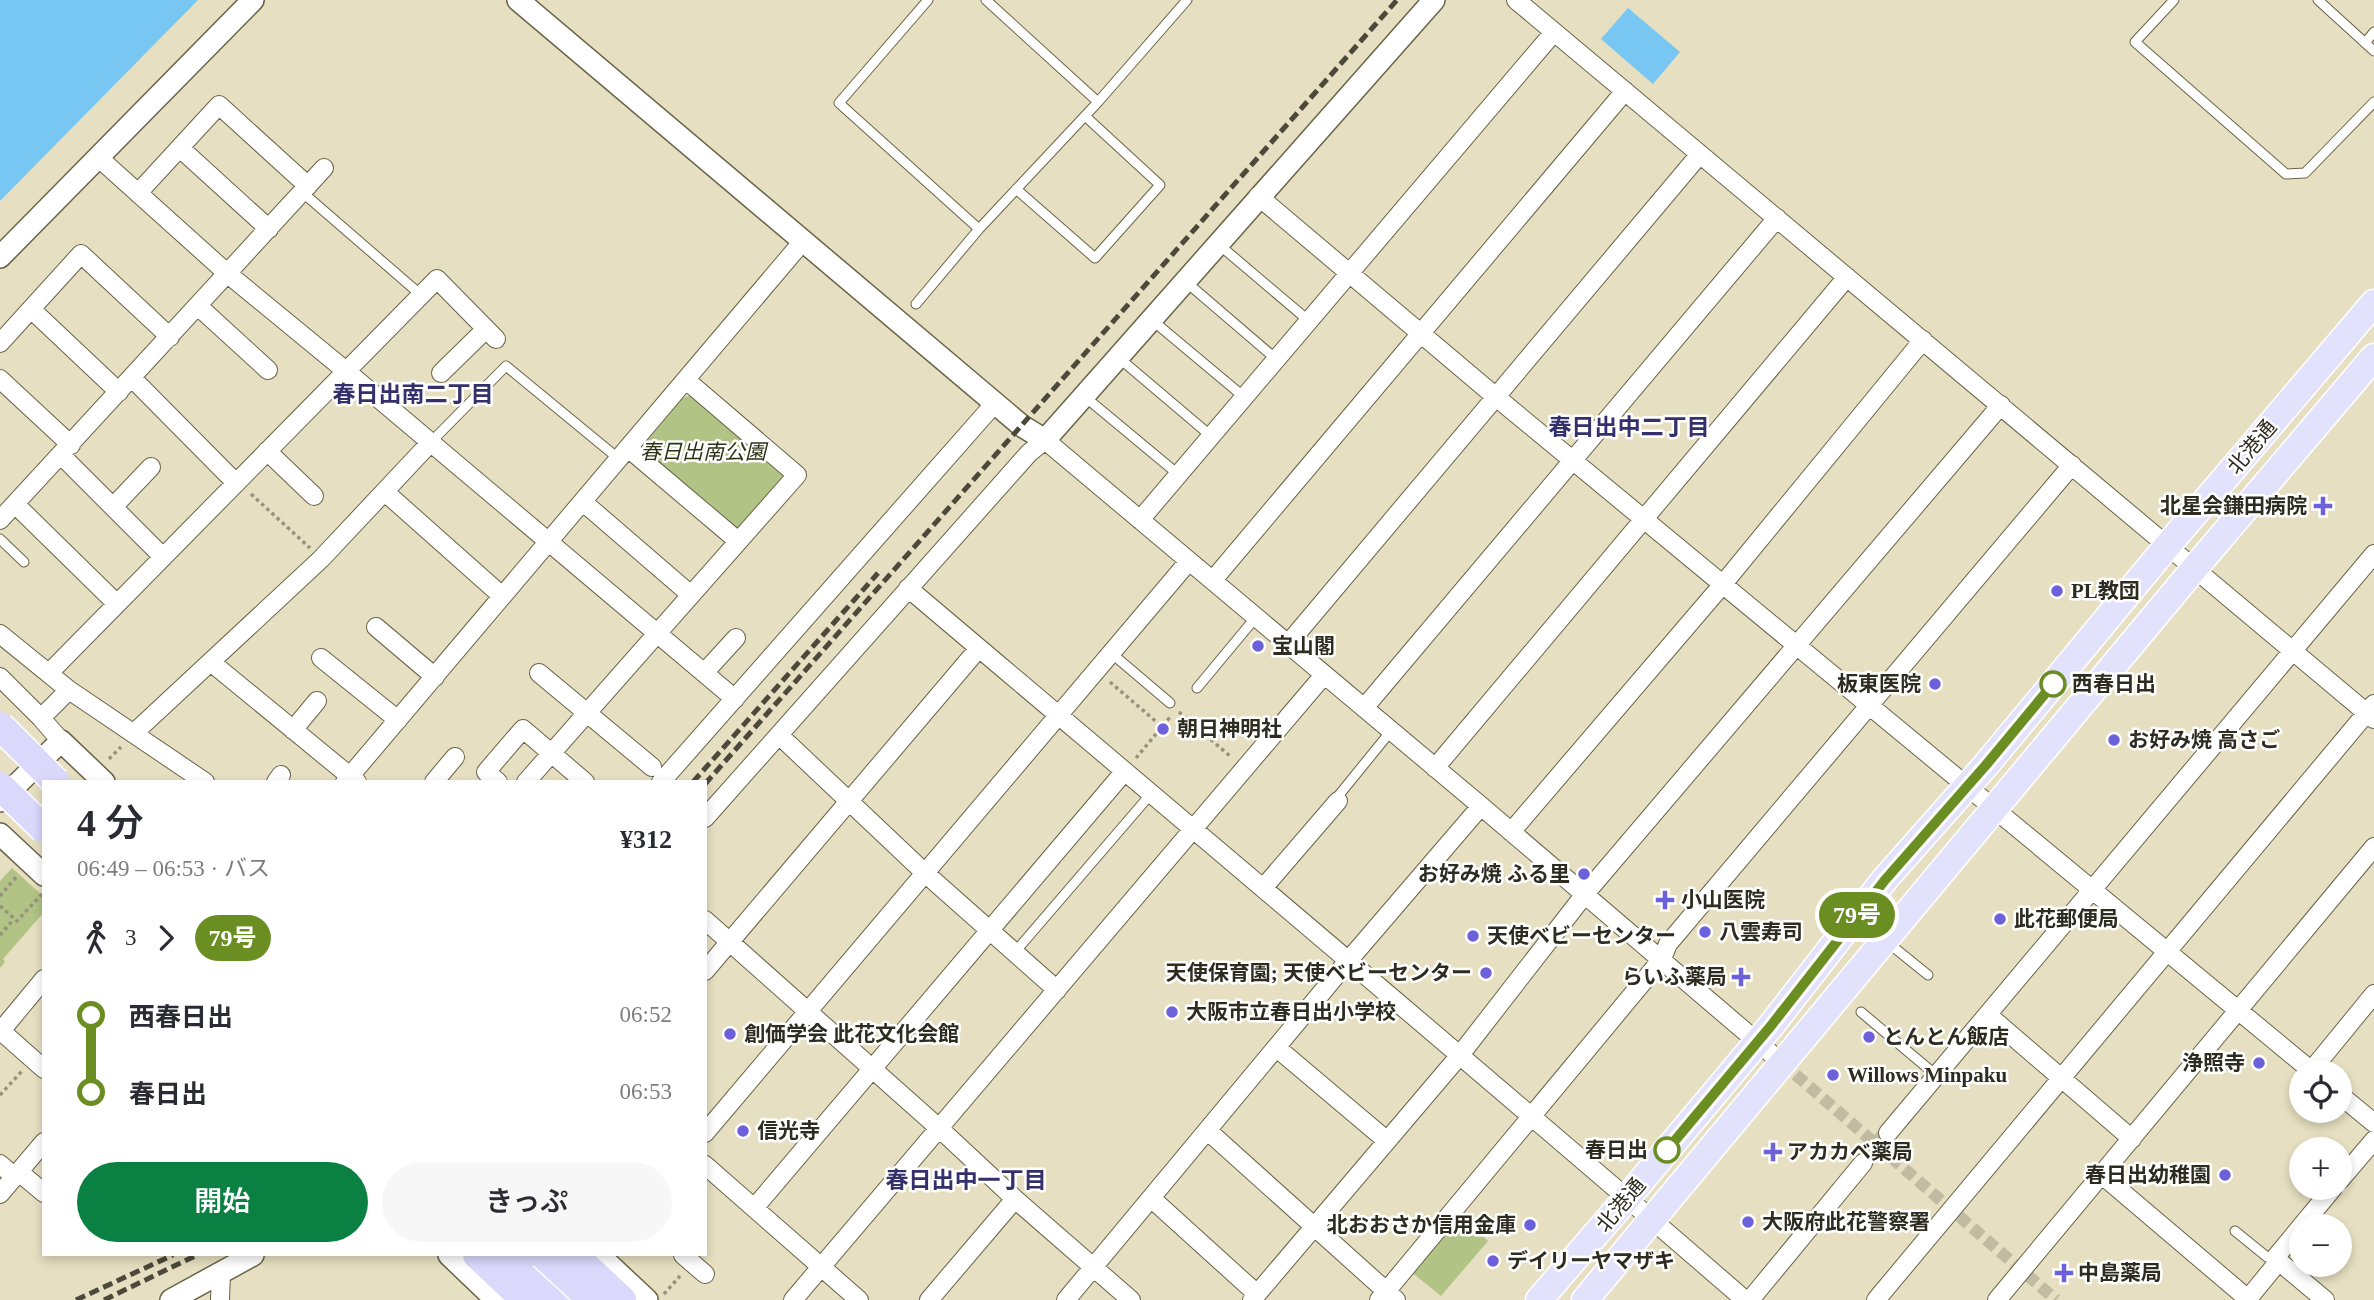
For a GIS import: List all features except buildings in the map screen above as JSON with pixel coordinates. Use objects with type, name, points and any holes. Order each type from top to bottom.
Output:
[{"type":"highway","points":[[0,726],[54,780]]},
{"type":"highway","points":[[0,786],[42,827]]},
{"type":"highway","points":[[478,1256],[524,1300]]},
{"type":"highway","points":[[510,1256],[558,1300]]},
{"type":"highway","points":[[544,1256],[592,1300]]},
{"type":"highway","points":[[594,1256],[622,1300]]},
{"type":"main road","name":"北港通","points":[[1539,1300],[1757,1041],[1885,880],[2374,303]]},
{"type":"main road","name":"北港通","points":[[1585,1300],[2374,357]]},
{"type":"street","points":[[0,257],[253,0]]},
{"type":"street","points":[[518,0],[1021,426],[1045,440],[1213,580],[1782,1063]]},
{"type":"street","points":[[707,816],[1029,453],[1045,440],[1434,0]]},
{"type":"street","points":[[1516,0],[2194,569],[2372,712],[2167,950],[1876,1300]]},
{"type":"street","points":[[1140,520],[1554,32]]},
{"type":"street","points":[[1213,580],[1625,91]]},
{"type":"street","points":[[138,193],[219,105],[305,189]]},
{"type":"street","points":[[180,148],[269,229]]},
{"type":"street","points":[[1288,644],[1700,154]]},
{"type":"street","points":[[99,158],[228,274],[735,699]]},
{"type":"street","points":[[117,604],[5,511],[66,450],[324,168]]},
{"type":"street","points":[[1258,196],[1496,397],[2298,1060]]},
{"type":"street","points":[[1364,708],[1777,218]]},
{"type":"street","points":[[212,663],[351,780],[398,720],[803,241]]},
{"type":"street","points":[[0,343],[81,254],[170,337]]},
{"type":"street","points":[[1435,768],[1847,277]]},
{"type":"street","points":[[49,673],[437,279],[491,334],[441,373]]},
{"type":"street","points":[[198,306],[268,370]]},
{"type":"street","points":[[31,309],[119,392]]},
{"type":"street","points":[[1511,832],[1723,584],[1923,340]]},
{"type":"street","points":[[132,378],[236,482]]},
{"type":"street","points":[[0,379],[66,450],[113,507],[162,556]]},
{"type":"street","points":[[528,780],[797,475],[686,380]]},
{"type":"street","points":[[538,673],[657,775],[735,699],[995,403]]},
{"type":"street","points":[[1151,1198],[1255,1297],[1460,1055],[1585,894],[2001,405]]},
{"type":"street","points":[[134,733],[321,559],[430,443]]},
{"type":"street","points":[[267,451],[314,496]]},
{"type":"street","points":[[623,454],[738,541]]},
{"type":"street","points":[[1208,1131],[1314,1226],[1387,1297],[1662,959],[1668,944],[2072,465]]},
{"type":"street","points":[[113,507],[151,467]]},
{"type":"street","points":[[385,492],[502,596]]},
{"type":"street","points":[[583,502],[691,595]]},
{"type":"street","points":[[1888,1133],[2374,554]]},
{"type":"street","points":[[707,1131],[1189,561]]},
{"type":"street","points":[[908,588],[1748,1300],[1863,1163]]},
{"type":"street","points":[[376,627],[435,677]]},
{"type":"street","points":[[1,636],[69,690],[202,780]]},
{"type":"street","points":[[704,673],[736,638]]},
{"type":"street","points":[[707,969],[979,648]]},
{"type":"street","points":[[321,658],[398,720]]},
{"type":"street","points":[[793,1300],[1324,675]]},
{"type":"street","points":[[0,677],[102,780]]},
{"type":"street","points":[[41,718],[69,690]]},
{"type":"street","points":[[293,730],[317,701]]},
{"type":"street","points":[[496,780],[486,772],[523,729],[583,780]]},
{"type":"street","points":[[779,735],[925,873],[1056,990]]},
{"type":"street","points":[[0,801],[61,741]]},
{"type":"street","points":[[436,780],[456,757]]},
{"type":"street","points":[[755,1207],[1124,772]]},
{"type":"street","points":[[1264,887],[1338,801]]},
{"type":"street","points":[[1066,1300],[1348,961],[1481,806]]},
{"type":"street","points":[[0,834],[42,873]]},
{"type":"street","points":[[1997,1300],[2374,847]]},
{"type":"street","points":[[707,922],[1131,1300]]},
{"type":"street","points":[[38,1064],[0,1032],[42,981]]},
{"type":"street","points":[[2322,1060],[2374,994]]},
{"type":"street","points":[[1988,1015],[2132,1139]]},
{"type":"street","points":[[1278,1048],[1387,1140]]},
{"type":"street","points":[[2352,1105],[2374,1123]]},
{"type":"street","points":[[2352,1166],[2374,1140]]},
{"type":"street","points":[[0,1194],[42,1144]]},
{"type":"street","points":[[0,1164],[42,1192]]},
{"type":"street","points":[[707,1167],[859,1300]]},
{"type":"street","points":[[2102,1175],[2247,1299],[2324,1200]]},
{"type":"street","points":[[929,1300],[1015,1199]]},
{"type":"street","points":[[171,1300],[251,1256]]},
{"type":"street","points":[[450,1256],[496,1300]]},
{"type":"street","points":[[564,1300],[592,1256]]},
{"type":"street","points":[[594,1256],[655,1298]]},
{"type":"street","points":[[2277,1260],[2325,1300]]},
{"type":"street","points":[[220,1300],[221,1274]]},
{"type":"lane","points":[[928,0],[839,103],[979,229]]},
{"type":"lane","points":[[986,0],[1098,102]]},
{"type":"lane","points":[[916,304],[979,229],[1098,102],[1187,0]]},
{"type":"lane","points":[[2174,0],[2135,42],[2286,174],[2305,173],[2374,102]]},
{"type":"lane","points":[[2318,0],[2369,42],[2374,51]]},
{"type":"lane","points":[[2369,42],[2374,32]]},
{"type":"lane","points":[[1016,189],[1095,258],[1160,185],[1085,116]]},
{"type":"lane","points":[[305,189],[421,295]]},
{"type":"lane","points":[[1217,243],[1309,321]]},
{"type":"lane","points":[[1185,281],[1276,359]]},
{"type":"lane","points":[[1151,320],[1244,397]]},
{"type":"lane","points":[[1118,357],[1211,436]]},
{"type":"lane","points":[[430,443],[506,366],[623,454]]},
{"type":"lane","points":[[1084,396],[1178,475]]},
{"type":"lane","points":[[0,539],[24,562]]},
{"type":"lane","points":[[1196,688],[1256,617]]},
{"type":"lane","points":[[1110,652],[1170,703]]},
{"type":"lane","points":[[1338,801],[1339,795],[1391,731]]},
{"type":"lane","points":[[1015,952],[1150,795]]},
{"type":"lane","points":[[1884,940],[1928,975]]},
{"type":"lane","points":[[1861,1012],[1937,1076]]},
{"type":"lane","points":[[2235,1231],[2267,1257],[2277,1260]]},
{"type":"path","points":[[236,482],[321,559]]},
{"type":"path","points":[[1095,670],[1167,731]]},
{"type":"path","points":[[1124,772],[1176,710],[1244,768]]},
{"type":"path","points":[[0,895],[21,871]]},
{"type":"path","points":[[0,906],[17,921],[42,894]]},
{"type":"path","points":[[0,935],[14,919]]},
{"type":"path","points":[[0,1095],[38,1064]]},
{"type":"path","points":[[655,1298],[693,1264]]},
{"type":"green space","name":"春日出南公園","points":[[694,394],[786,476],[737,530],[644,453],[644,444],[683,398]]},
{"type":"green space","points":[[12,868],[42,895],[42,914],[3,959],[5,962],[0,968],[0,881]]},
{"type":"green space","points":[[1458,1215],[1488,1241],[1441,1296],[1410,1271]]},
{"type":"water","points":[[0,0],[198,0],[0,201]]},
{"type":"water","points":[[1628,8],[1680,52],[1653,84],[1601,39]]},
{"type":"tunnel","points":[[1782,1063],[2056,1300]]},
{"type":"tunnel","points":[[1863,1163],[1888,1133]]},
{"type":"railway","points":[[707,782],[1397,0]]},
{"type":"railway","points":[[695,780],[878,573]]},
{"type":"railway","points":[[76,1300],[171,1256]]},
{"type":"railway","points":[[104,1300],[195,1256]]},
{"type":"bus line","name":"79号","points":[[1667,1150],[1770,1027],[1885,880],[2053,684]]},
{"type":"place","name":"北星会鎌田病院","points":[[2323,506]]},
{"type":"place","name":"PL教団","points":[[2057,591]]},
{"type":"place","name":"宝山閣","points":[[1258,646]]},
{"type":"place","name":"板東医院","points":[[1935,684]]},
{"type":"place","name":"西春日出","points":[[2053,684]]},
{"type":"place","name":"朝日神明社","points":[[1163,729]]},
{"type":"place","name":"お好み焼 高さご","points":[[2114,740]]},
{"type":"place","name":"お好み焼 ふる里","points":[[1584,874]]},
{"type":"place","name":"小山医院","points":[[1665,900]]},
{"type":"place","name":"此花郵便局","points":[[2000,919]]},
{"type":"place","name":"八雲寿司","points":[[1705,932]]},
{"type":"place","name":"天使ベビーセンター","points":[[1473,936]]},
{"type":"place","name":"天使保育園; 天使ベビーセンター","points":[[1486,973]]},
{"type":"place","name":"らいふ薬局","points":[[1741,977]]},
{"type":"place","name":"大阪市立春日出小学校","points":[[1172,1012]]},
{"type":"place","name":"創価学会 此花文化会館","points":[[730,1034]]},
{"type":"place","name":"とんとん飯店","points":[[1869,1037]]},
{"type":"place","name":"浄照寺","points":[[2259,1063]]},
{"type":"place","name":"Willows Minpaku","points":[[1833,1075]]},
{"type":"place","name":"信光寺","points":[[743,1131]]},
{"type":"place","name":"春日出","points":[[1667,1150]]},
{"type":"place","name":"アカカベ薬局","points":[[1773,1152]]},
{"type":"place","name":"春日出幼稚園","points":[[2225,1175]]},
{"type":"place","name":"大阪府此花警察署","points":[[1748,1222]]},
{"type":"place","name":"北おおさか信用金庫","points":[[1530,1225]]},
{"type":"place","name":"デイリーヤマザキ","points":[[1493,1261]]},
{"type":"place","name":"中島薬局","points":[[2064,1273]]},
{"type":"district","name":"春日出南二丁目","points":[[413,394]]},
{"type":"district","name":"春日出中二丁目","points":[[1629,427]]},
{"type":"district","name":"春日出中一丁目","points":[[966,1180]]}]
